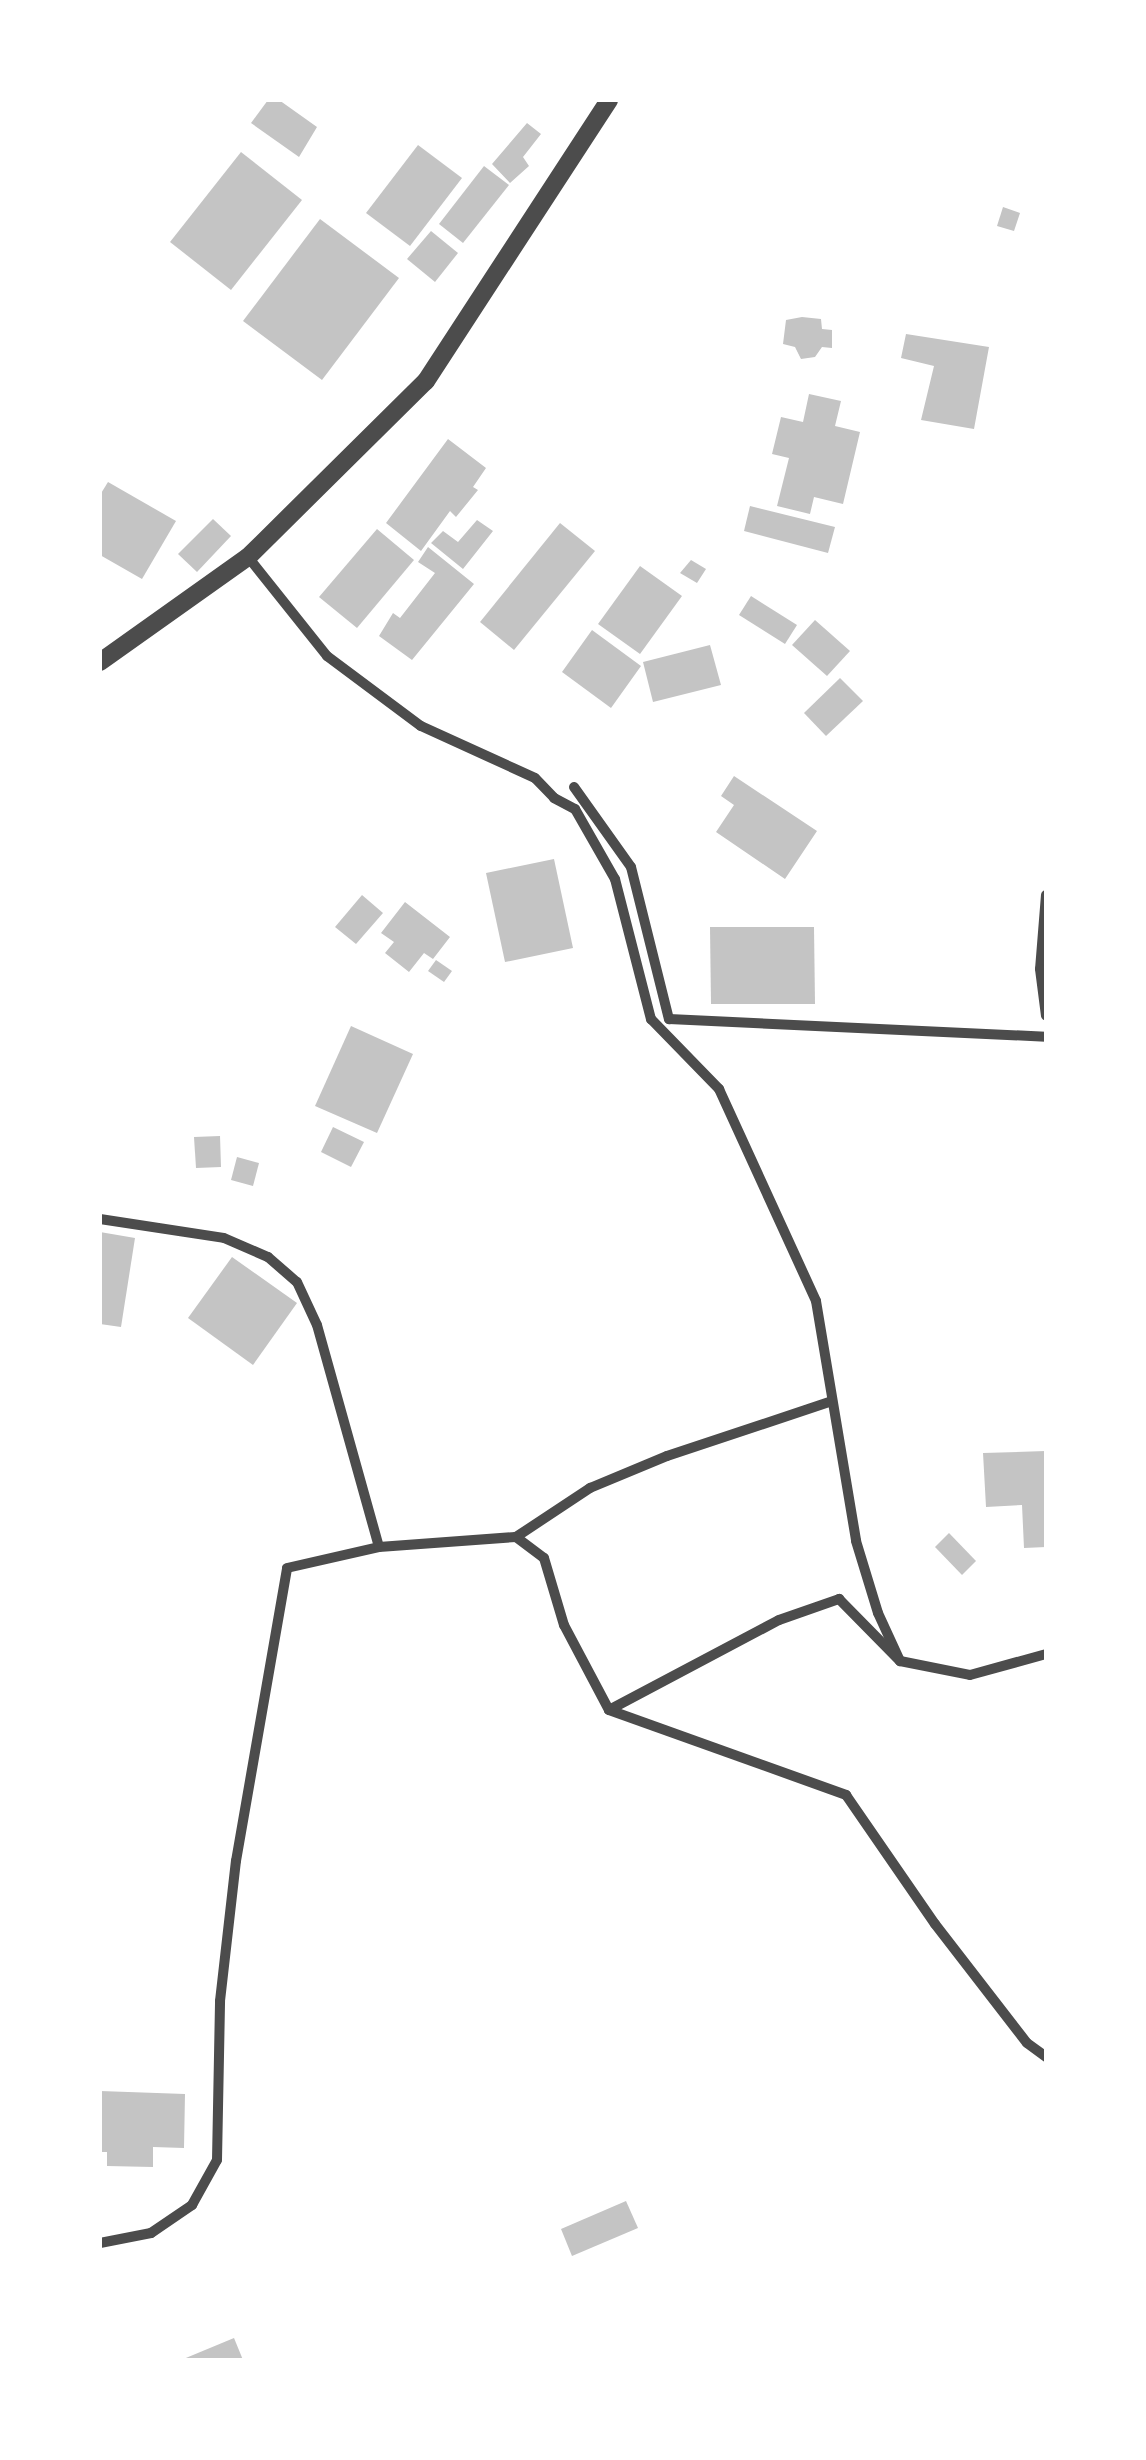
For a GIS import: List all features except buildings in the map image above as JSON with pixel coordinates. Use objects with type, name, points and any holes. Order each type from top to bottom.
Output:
[{"type":"street","points":[[100,662],[248,557],[426,381],[609,100]]},
{"type":"street","points":[[248,557],[326,656],[421,726],[535,778],[554,798],[575,810],[615,879],[651,1019],[719,1089],[816,1302],[856,1541],[873,1598],[900,1660]]},
{"type":"street","points":[[574,787],[632,868],[669,1019],[694,1024],[924,1028],[1046,1037]]},
{"type":"street","points":[[1046,895],[1040,969],[1046,1016]]},
{"type":"street","points":[[100,1218],[224,1238],[268,1256],[297,1282],[322,1343],[379,1547]]},
{"type":"street","points":[[100,2243],[151,2233],[192,2205],[216,2160],[220,2001],[236,1861],[287,1568],[379,1547],[516,1537],[590,1488],[667,1456],[832,1400]]},
{"type":"street","points":[[516,1537],[544,1558],[564,1625],[609,1710],[846,1796],[935,1924],[1027,2043],[1046,2057]]},
{"type":"street","points":[[609,1710],[779,1620],[839,1599],[900,1660],[970,1675],[1046,1654]]}]
